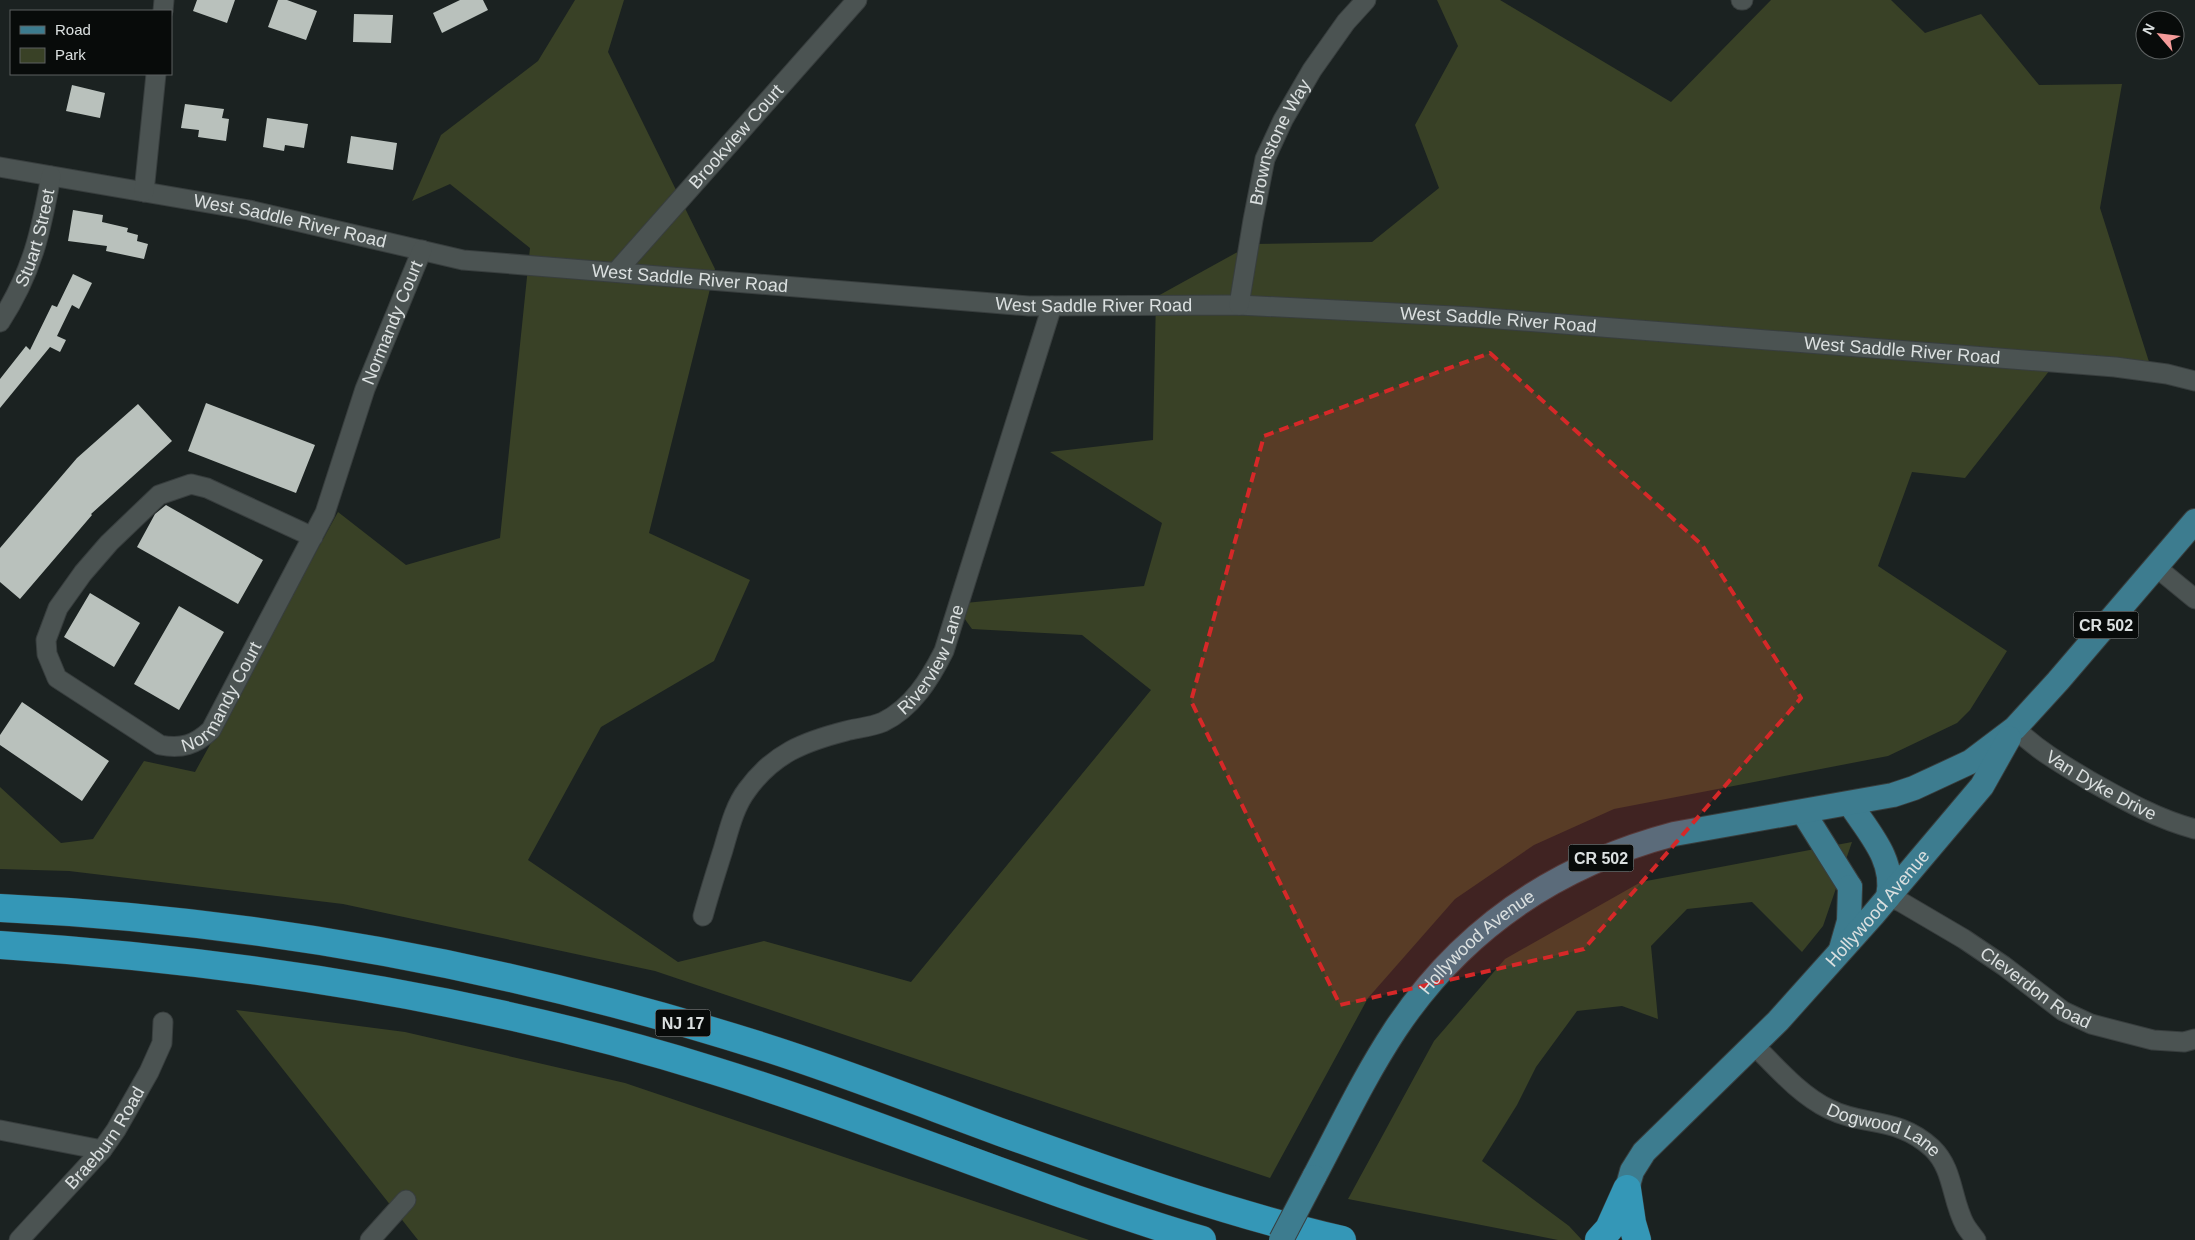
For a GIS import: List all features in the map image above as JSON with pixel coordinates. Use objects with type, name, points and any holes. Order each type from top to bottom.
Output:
[{"type":"highway","name":"NJ 17","points":[[0,908],[147,919],[273,935],[399,955],[582,995],[766,1047],[1121,1175],[1299,1230],[1342,1240]]},
{"type":"highway","name":"NJ 17","points":[[0,946],[136,956],[250,969],[377,988],[559,1027],[659,1054],[769,1088],[1067,1196],[1202,1240]]},
{"type":"highway","points":[[1600,1240],[1609,1229],[1627,1189]]},
{"type":"highway","points":[[1627,1189],[1636,1240]]},
{"type":"main road","name":"Hollywood Avenue","points":[[1281,1240],[1369,1074],[1411,1007],[1451,960],[1500,916],[1559,878],[1611,854],[1643,842],[1674,834],[1850,804],[1900,793],[1952,772],[1986,752],[2015,728],[2048,693],[2195,521]]},
{"type":"main road","name":"Hollywood Avenue","points":[[1627,1189],[1632,1171],[1644,1152],[1803,995],[1888,898],[1982,786],[2015,728]]},
{"type":"main road","points":[[1839,953],[1849,921],[1850,887],[1866,894],[1888,898],[1891,879],[1888,863],[1850,804]]},
{"type":"main road","name":"Hollywood Avenue","points":[[1803,812],[1850,887]]},
{"type":"street","name":"Brookview Court","points":[[616,272],[857,0]]},
{"type":"street","name":"Brownstone Way","points":[[1240,305],[1253,220],[1265,159],[1283,120],[1312,70],[1346,22],[1366,0]]},
{"type":"street","points":[[144,192],[156,75]]},
{"type":"street","name":"West Saddle River Road","points":[[0,167],[249,210],[463,260],[1019,305],[1240,305],[1472,317],[1683,332],[2123,368],[2167,374],[2195,381]]},
{"type":"street","name":"Stuart Street","points":[[0,322],[28,272],[40,234],[51,176]]},
{"type":"street","name":"Normandy Court","points":[[313,537],[206,488],[191,484],[159,495],[109,543],[83,573],[58,608],[46,640],[47,654],[57,678],[160,745],[175,748],[188,746],[200,740],[211,730],[313,537],[325,514],[365,389],[422,250]]},
{"type":"street","name":"Riverview Lane","points":[[702,916],[733,817],[745,792],[758,776],[774,760],[792,749],[818,738],[882,723],[904,707],[918,693],[933,673],[944,651],[1052,306]]},
{"type":"street","points":[[2156,567],[2195,599]]},
{"type":"street","name":"Van Dyke Drive","points":[[2015,728],[2049,757],[2118,796],[2145,811],[2195,829]]},
{"type":"street","name":"Cleverdon Road","points":[[1888,898],[1901,902],[1956,935],[2004,966],[2063,1011],[2091,1024],[2153,1040],[2184,1042],[2195,1039]]},
{"type":"street","name":"Braeburn Road","points":[[19,1240],[102,1150],[132,1105],[162,1043],[163,1022]]},
{"type":"street","name":"Dogwood Lane","points":[[1754,1045],[1804,1092],[1830,1110],[1901,1128],[1919,1138],[1933,1150],[1944,1162],[1964,1224],[1976,1240]]},
{"type":"street","points":[[0,1130],[102,1150]]},
{"type":"street","points":[[370,1240],[406,1200]]},
{"type":"highlighted area","points":[[1490,353],[1702,545],[1801,698],[1584,949],[1340,1005],[1191,701],[1264,436]]},
{"type":"green space","points":[[575,0],[624,0],[608,52],[715,269],[649,533],[750,580],[714,661],[601,727],[528,860],[678,962],[764,941],[911,982],[1151,690],[1082,635],[972,629],[954,604],[1144,586],[1162,523],[1050,452],[1153,440],[1156,297],[1252,244],[1372,242],[1439,188],[1415,125],[1458,46],[1437,0],[1500,0],[1671,102],[1771,0],[1891,0],[1925,33],[1981,14],[2039,85],[2122,84],[2100,208],[2151,368],[2057,361],[1965,478],[1912,472],[1878,566],[2007,651],[1970,710],[1957,723],[1888,756],[1614,809],[1534,845],[1455,899],[1368,998],[1270,1178],[655,971],[343,904],[69,871],[0,869],[0,787],[61,843],[93,839],[144,761],[195,772],[338,512],[406,565],[500,538],[530,248],[450,184],[412,201],[441,135],[538,61]]},
{"type":"green space","points":[[1852,842],[1823,926],[1802,952],[1752,902],[1687,909],[1651,946],[1658,1019],[1622,1006],[1577,1011],[1536,1067],[1517,1105],[1482,1161],[1569,1226],[1582,1240],[1558,1240],[1348,1199],[1434,1041],[1505,959],[1641,882]]},
{"type":"green space","points":[[236,1010],[405,1032],[625,1083],[1089,1240],[418,1240]]},
{"type":"building","points":[[197,0],[235,0],[227,23],[193,11]]},
{"type":"building","points":[[278,0],[287,0],[317,11],[306,40],[268,27]]},
{"type":"building","points":[[460,0],[483,0],[488,10],[442,33],[433,13]]},
{"type":"building","points":[[354,14],[393,15],[391,43],[353,42]]},
{"type":"building","points":[[72,85],[105,93],[100,118],[66,111]]},
{"type":"building","points":[[185,104],[224,109],[222,118],[229,119],[226,141],[198,137],[199,130],[181,128]]},
{"type":"building","points":[[267,118],[308,124],[304,148],[285,145],[284,151],[263,147]]},
{"type":"building","points":[[351,136],[397,143],[393,170],[347,163]]},
{"type":"building","points":[[73,210],[103,215],[102,222],[128,228],[127,232],[138,235],[137,241],[148,244],[144,259],[106,251],[107,246],[68,241]]},
{"type":"building","points":[[73,274],[92,283],[79,309],[72,305],[57,336],[66,340],[60,352],[50,347],[0,408],[0,379],[26,346],[30,350],[52,305],[57,307]]},
{"type":"building","points":[[206,403],[315,445],[296,493],[188,451]]},
{"type":"building","points":[[138,404],[172,441],[91,514],[20,599],[0,582],[0,548],[77,458]]},
{"type":"building","points":[[166,505],[263,560],[238,604],[137,547],[155,514]]},
{"type":"building","points":[[90,593],[140,623],[114,667],[64,637]]},
{"type":"building","points":[[179,606],[224,632],[179,710],[134,684]]},
{"type":"building","points":[[22,702],[109,761],[82,801],[0,745],[0,735]]}]
